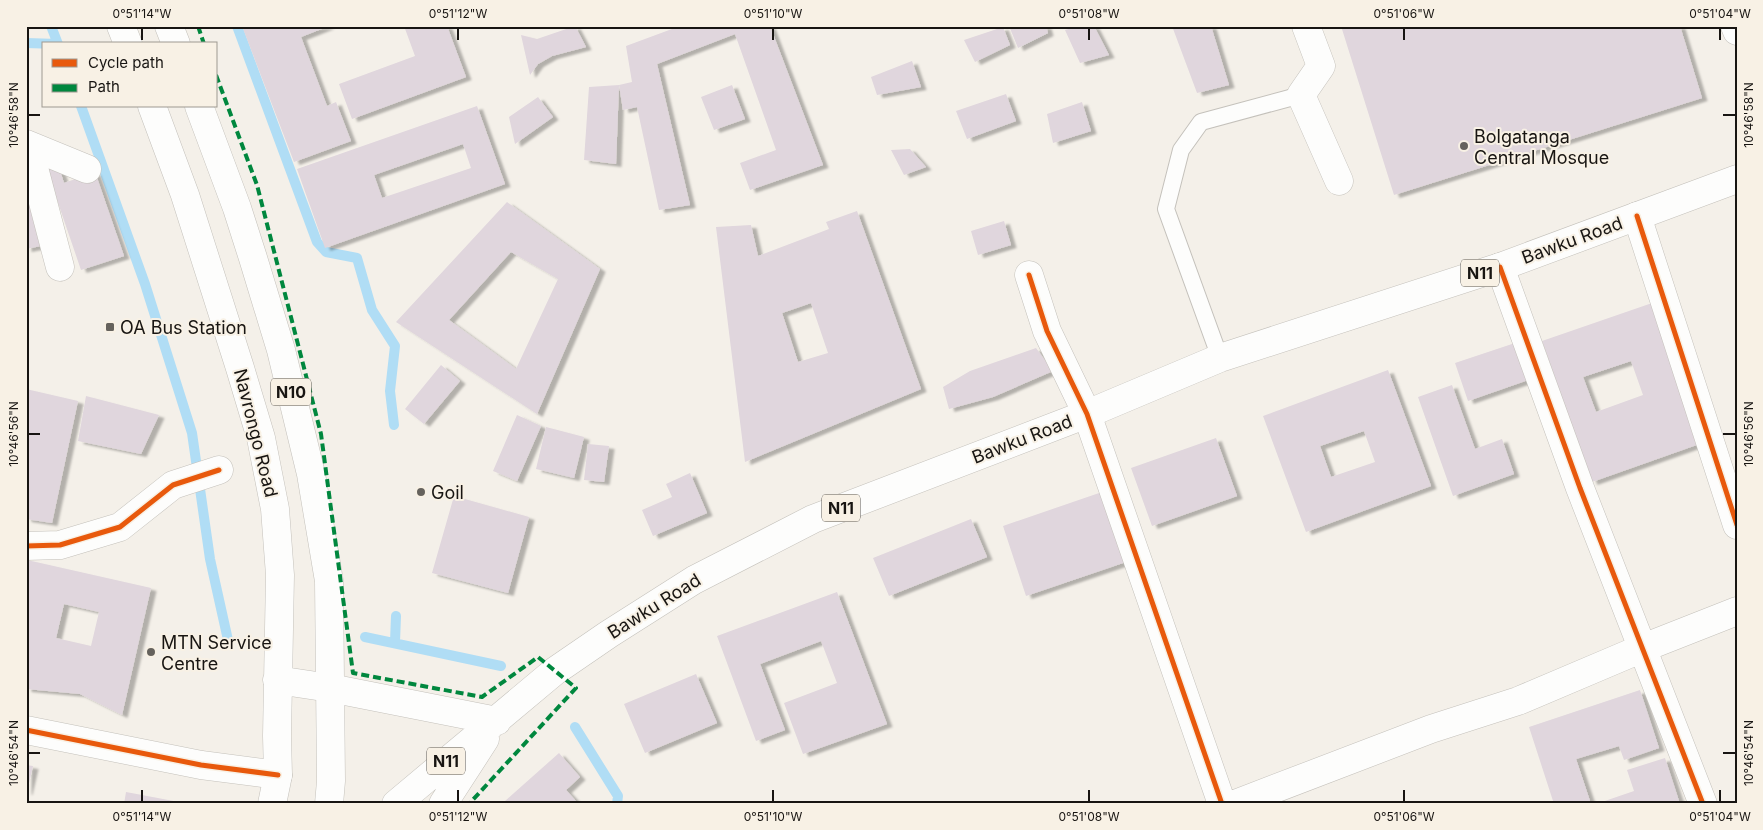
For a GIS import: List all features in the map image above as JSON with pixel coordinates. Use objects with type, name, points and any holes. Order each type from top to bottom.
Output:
[{"type":"main road","points":[[121,26],[127,42]]},
{"type":"main road","points":[[169,26],[175,42]]},
{"type":"main road","points":[[1306,26],[1321,66],[1301,95],[1339,181]]},
{"type":"main road","points":[[1735,26],[1737,31]]},
{"type":"main road","name":"Navrongo Road","points":[[153,108],[185,195],[261,438],[275,510],[280,575],[277,680],[278,775],[272,804]]},
{"type":"main road","name":"N10","points":[[200,108],[237,208],[256,267],[280,350],[311,474],[329,581],[331,781],[329,804]]},
{"type":"main road","points":[[27,144],[87,169]]},
{"type":"main road","points":[[27,144],[60,267]]},
{"type":"main road","name":"Bawku Road","points":[[396,804],[556,671],[694,580],[813,519],[1087,414],[1220,358],[1500,267],[1737,179]]},
{"type":"main road","points":[[1637,216],[1737,525]]},
{"type":"main road","points":[[1500,267],[1580,488],[1703,804]]},
{"type":"main road","points":[[1029,274],[1047,331],[1087,414],[1222,804]]},
{"type":"main road","points":[[26,546],[60,544],[120,527],[173,485],[219,470]]},
{"type":"main road","points":[[1235,804],[1431,729],[1518,701],[1643,648],[1737,611]]},
{"type":"main road","points":[[277,680],[330,688],[497,721]]},
{"type":"main road","name":"N11","points":[[443,804],[497,721]]},
{"type":"main road","points":[[26,730],[201,765],[278,775]]},
{"type":"lane","points":[[1220,358],[1166,209],[1181,150],[1201,122],[1301,95]]},
{"type":"building","points":[[242,26],[329,26],[301,37],[327,106],[336,102],[351,141],[294,162]]},
{"type":"building","points":[[404,26],[447,26],[466,77],[352,119],[339,84],[415,56]]},
{"type":"building","points":[[575,26],[586,47],[552,56],[538,64],[530,75],[521,35],[537,39]]},
{"type":"building","points":[[680,26],[770,26],[823,165],[750,190],[740,163],[776,150],[735,34],[657,64],[690,205],[659,210],[637,107],[623,110],[619,85],[632,82],[626,46]]},
{"type":"building","points":[[1009,26],[1046,26],[1048,33],[1018,48]]},
{"type":"building","points":[[1079,26],[1094,26],[1109,55],[1080,63],[1065,30]]},
{"type":"building","points":[[1172,26],[1211,26],[1229,85],[1197,93]]},
{"type":"building","name":"Bolgatanga Central Mosque","points":[[1341,26],[1680,26],[1702,98],[1394,195]]},
{"type":"building","points":[[1003,27],[1010,45],[975,62],[964,40]]},
{"type":"building","points":[[912,61],[921,87],[877,95],[871,77]]},
{"type":"building","points":[[619,85],[616,164],[584,160],[589,87]]},
{"type":"building","points":[[732,85],[745,119],[714,130],[701,97]]},
{"type":"building","points":[[1006,94],[1016,121],[967,139],[956,111]]},
{"type":"building","points":[[538,97],[553,117],[515,144],[509,117]]},
{"type":"building","points":[[1082,102],[1091,131],[1053,143],[1047,114]]},
{"type":"building","points":[[477,106],[505,184],[325,248],[297,169]],"holes":[[[463,144],[471,168],[382,198],[374,175]]]},
{"type":"building","points":[[910,149],[926,167],[904,175],[891,150]]},
{"type":"building","points":[[57,161],[64,183],[95,172],[124,256],[81,270],[55,194],[37,167]]},
{"type":"building","points":[[26,182],[41,246],[26,249]]},
{"type":"building","points":[[507,202],[600,269],[537,414],[396,322]],"holes":[[[511,252],[558,279],[516,369],[449,320]]]},
{"type":"building","points":[[857,211],[921,389],[745,462],[716,227],[751,225],[758,256],[829,229],[826,222]],"holes":[[[811,303],[828,353],[798,362],[782,313]]]},
{"type":"building","points":[[1004,221],[1011,245],[978,255],[971,231]]},
{"type":"building","points":[[1655,302],[1705,442],[1592,482],[1542,341]],"holes":[[[1631,361],[1643,395],[1596,412],[1583,377]]]},
{"type":"building","points":[[1515,343],[1528,380],[1468,401],[1455,363]]},
{"type":"building","points":[[1036,348],[1053,371],[993,397],[949,409],[943,387],[970,371]]},
{"type":"building","points":[[441,365],[460,381],[424,424],[405,409]]},
{"type":"building","points":[[1388,370],[1431,486],[1306,532],[1263,416]],"holes":[[[1364,431],[1375,462],[1331,477],[1320,446]]]},
{"type":"building","points":[[1452,385],[1475,449],[1502,439],[1514,474],[1453,496],[1418,397]]},
{"type":"building","points":[[26,389],[78,401],[52,523],[26,519]]},
{"type":"building","points":[[86,396],[159,415],[141,454],[78,441]]},
{"type":"building","points":[[517,415],[541,426],[517,481],[493,471]]},
{"type":"building","points":[[546,427],[584,437],[574,478],[536,469]]},
{"type":"building","points":[[1216,438],[1237,496],[1152,526],[1131,468]]},
{"type":"building","points":[[588,444],[609,446],[604,482],[584,480]]},
{"type":"building","points":[[690,473],[707,513],[653,536],[642,510],[672,497],[666,484]]},
{"type":"building","points":[[1102,492],[1126,562],[1026,596],[1003,526]]},
{"type":"building","points":[[454,496],[529,517],[508,593],[432,573]]},
{"type":"building","points":[[971,519],[987,557],[889,596],[873,558]]},
{"type":"building","points":[[27,560],[151,588],[122,715],[80,694],[26,689]],"holes":[[[64,604],[99,612],[91,646],[56,638]]]},
{"type":"building","points":[[837,592],[887,724],[803,754],[784,703],[837,683],[821,641],[760,664],[785,730],[756,741],[717,636]]},
{"type":"building","points":[[696,674],[717,723],[645,753],[624,704]]},
{"type":"building","points":[[1640,690],[1659,748],[1624,760],[1619,746],[1576,759],[1591,804],[1554,804],[1529,727]]},
{"type":"building","points":[[559,753],[580,777],[566,790],[576,801],[573,804],[508,804],[505,801]]},
{"type":"building","points":[[1665,758],[1680,804],[1596,804],[1634,791],[1627,770]]},
{"type":"building","points":[[26,765],[33,766],[27,792],[26,792]]},
{"type":"building","points":[[126,792],[184,803],[184,804],[124,804]]},
{"type":"waterway","points":[[51,26],[57,42]]},
{"type":"waterway","points":[[237,26],[317,242],[326,252],[357,258],[372,310],[395,346],[390,391],[394,425]]},
{"type":"waterway","points":[[26,43],[42,44]]},
{"type":"waterway","points":[[82,108],[145,284],[192,433],[210,559],[228,640]]},
{"type":"waterway","points":[[395,642],[396,616]]},
{"type":"waterway","points":[[365,637],[501,666]]},
{"type":"waterway","points":[[575,727],[618,796],[617,804]]},
{"type":"marked path","points":[[198,26],[203,42]]},
{"type":"marked path","points":[[218,80],[257,185],[321,434],[353,673],[482,697],[538,657],[576,688],[469,804]]},
{"type":"cycle path","points":[[1637,216],[1737,525]]},
{"type":"cycle path","points":[[1500,267],[1580,488],[1703,804]]},
{"type":"cycle path","points":[[1029,275],[1047,331],[1087,414],[1222,804]]},
{"type":"cycle path","points":[[26,546],[60,545],[120,527],[173,485],[219,470]]},
{"type":"cycle path","points":[[26,730],[201,765],[278,775]]},
{"type":"place","name":"Bolgatanga Central Mosque","points":[[1464,146]]},
{"type":"place","name":"OA Bus Station","points":[[110,327]]},
{"type":"place","name":"Goil","points":[[421,492]]},
{"type":"place","name":"MTN Service Centre","points":[[151,652]]}]
